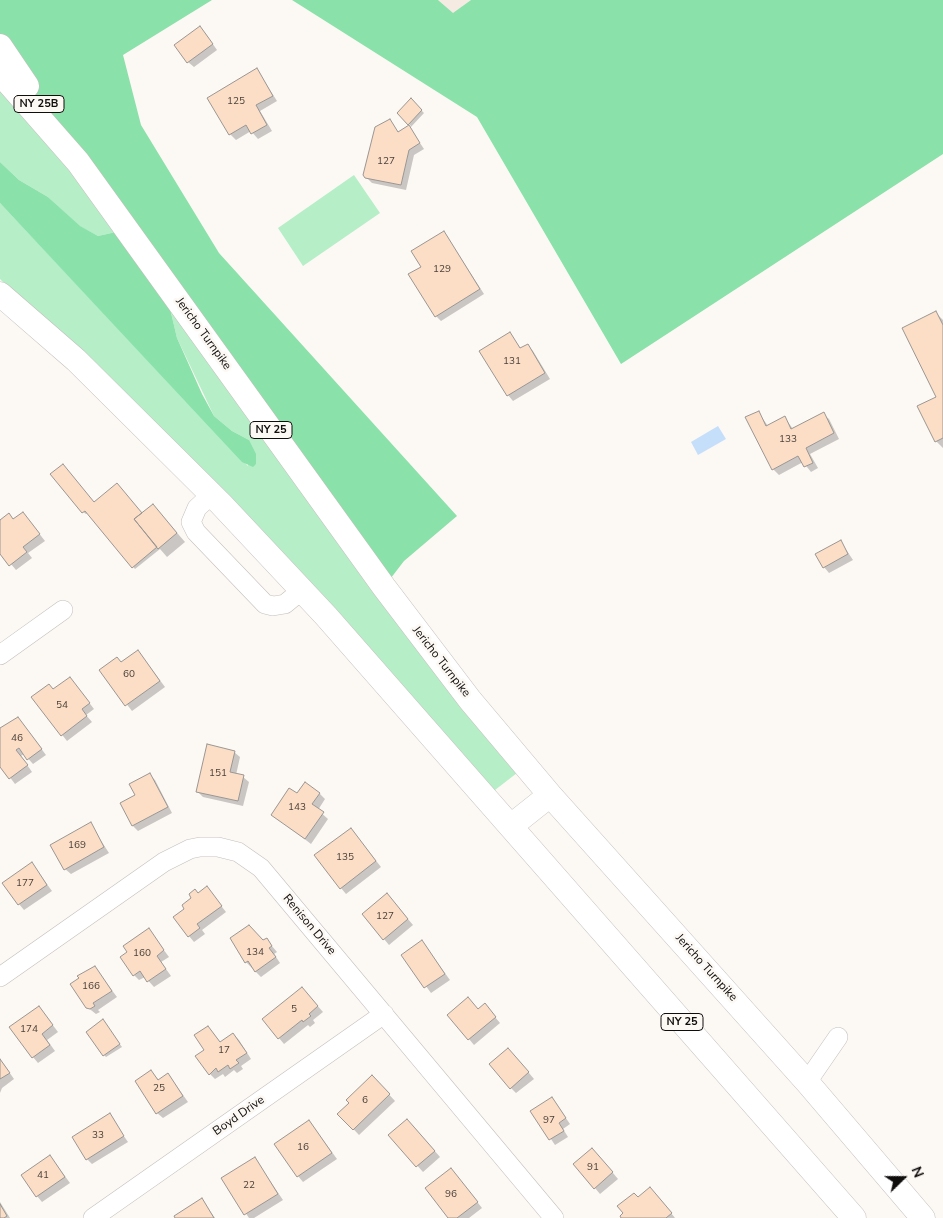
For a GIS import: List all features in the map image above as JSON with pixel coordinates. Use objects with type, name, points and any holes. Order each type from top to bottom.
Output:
[{"type":"main road","name":"NY 25B","points":[[0,46],[78,162]]},
{"type":"main road","name":"Jericho Turnpike","points":[[0,74],[78,162],[389,594],[470,700],[550,795],[808,1082],[923,1218]]},
{"type":"main road","points":[[0,279],[76,360]]},
{"type":"main road","name":"NY 25","points":[[0,294],[76,360],[211,495],[302,590],[854,1218]]},
{"type":"main road","points":[[511,826],[550,795]]},
{"type":"street","points":[[211,495],[197,508],[192,522],[196,532],[264,604],[273,606],[285,604],[302,590]]},
{"type":"street","points":[[0,655],[63,610]]},
{"type":"street","name":"Renison Drive","points":[[0,977],[164,862],[190,849],[218,846],[238,852],[261,868],[554,1218]]},
{"type":"street","name":"Boyd Drive","points":[[93,1218],[384,1014]]},
{"type":"street","points":[[808,1082],[838,1037]]},
{"type":"shaded area","points":[[438,0],[471,0],[453,14]]},
{"type":"green space","points":[[0,0],[212,0],[123,55],[141,125],[219,253],[457,516],[404,561],[384,587],[167,296],[177,338],[202,394],[214,416],[232,431],[249,440],[256,454],[256,464],[253,467],[242,462],[0,203],[0,162],[19,180],[48,197],[80,226],[98,236],[116,232],[0,46]]},
{"type":"green space","points":[[292,0],[438,0],[453,13],[471,0],[943,0],[943,154],[621,364],[477,117]]},
{"type":"green space","points":[[0,73],[116,232],[98,236],[79,226],[48,197],[19,180],[0,162]]},
{"type":"green space","points":[[354,175],[380,213],[303,266],[278,228]]},
{"type":"green space","points":[[0,203],[248,466],[249,440],[232,431],[214,416],[177,338],[167,296],[526,766],[486,797],[0,279]]},
{"type":"water","points":[[718,426],[726,439],[698,455],[691,442]]},
{"type":"building","points":[[200,26],[213,44],[187,63],[174,45]]},
{"type":"building","points":[[257,68],[273,96],[256,105],[267,125],[251,134],[246,125],[229,135],[207,98]]},
{"type":"building","points":[[411,98],[422,110],[408,125],[397,113]]},
{"type":"building","points":[[390,119],[398,132],[409,125],[420,143],[409,150],[401,185],[365,178],[363,175],[375,127]]},
{"type":"building","points":[[444,231],[480,289],[435,317],[408,274],[421,267],[411,251]]},
{"type":"building","points":[[936,311],[943,325],[943,438],[935,442],[917,406],[936,397],[902,328]]},
{"type":"building","points":[[510,332],[520,348],[528,344],[545,373],[507,396],[479,351]]},
{"type":"building","points":[[759,411],[766,426],[785,416],[791,429],[824,412],[834,433],[806,448],[813,463],[804,467],[798,456],[772,470],[745,417]]},
{"type":"building","points":[[63,464],[94,502],[117,483],[142,513],[134,519],[157,547],[132,568],[85,511],[82,513],[50,474]]},
{"type":"building","points":[[153,504],[177,533],[158,549],[134,519]]},
{"type":"building","points":[[23,512],[40,534],[23,547],[27,552],[9,566],[0,554],[0,520],[9,513],[13,519]]},
{"type":"building","points":[[841,540],[848,554],[823,568],[815,554]]},
{"type":"building","points":[[138,650],[160,681],[125,706],[99,670],[117,657],[121,662]]},
{"type":"building","points":[[70,677],[90,703],[82,709],[87,716],[61,736],[31,697],[49,684],[53,689]]},
{"type":"building","points":[[18,717],[42,749],[27,760],[19,748],[16,750],[28,765],[9,779],[0,767],[0,728]]},
{"type":"building","points":[[207,744],[235,751],[230,772],[244,775],[238,801],[196,792]]},
{"type":"building","points":[[150,773],[168,807],[132,826],[120,803],[135,795],[129,784]]},
{"type":"building","points":[[305,782],[320,793],[312,804],[324,812],[305,839],[271,815],[289,788],[297,793]]},
{"type":"building","points":[[91,822],[104,847],[64,870],[50,845]]},
{"type":"building","points":[[351,828],[376,861],[340,889],[314,855]]},
{"type":"building","points":[[32,862],[47,885],[18,905],[2,883]]},
{"type":"building","points":[[207,886],[222,906],[197,924],[200,928],[188,937],[173,917],[184,909],[182,905],[191,898],[189,894],[195,889],[198,893]]},
{"type":"building","points":[[387,893],[408,919],[383,940],[362,914]]},
{"type":"building","points":[[249,925],[263,940],[267,938],[272,946],[269,948],[276,957],[255,972],[248,961],[245,963],[230,938]]},
{"type":"building","points":[[149,928],[164,950],[157,956],[166,969],[147,982],[140,971],[133,976],[120,957],[127,952],[123,946]]},
{"type":"building","points":[[422,940],[445,974],[424,988],[401,955]]},
{"type":"building","points":[[95,966],[112,991],[93,1003],[95,1006],[90,1009],[86,1008],[70,984],[79,978],[77,976]]},
{"type":"building","points":[[302,987],[318,1006],[309,1014],[311,1016],[303,1022],[302,1020],[278,1039],[262,1019]]},
{"type":"building","points":[[468,997],[478,1009],[485,1003],[496,1017],[468,1040],[447,1015]]},
{"type":"building","points":[[39,1006],[53,1025],[42,1034],[50,1045],[32,1058],[9,1027]]},
{"type":"building","points":[[103,1019],[120,1044],[103,1056],[86,1032]]},
{"type":"building","points":[[208,1026],[220,1042],[233,1033],[247,1053],[236,1060],[239,1063],[230,1069],[228,1065],[218,1072],[216,1068],[209,1075],[195,1056],[204,1050],[194,1035]]},
{"type":"building","points":[[508,1048],[529,1072],[510,1089],[489,1064]]},
{"type":"building","points":[[0,1059],[10,1073],[0,1079]]},
{"type":"building","points":[[151,1070],[158,1080],[168,1073],[183,1096],[156,1114],[135,1081]]},
{"type":"building","points":[[372,1075],[390,1094],[353,1130],[337,1114],[349,1103],[346,1100]]},
{"type":"building","points":[[552,1097],[566,1118],[559,1123],[564,1131],[549,1140],[530,1111]]},
{"type":"building","points":[[110,1113],[124,1136],[86,1160],[72,1137]]},
{"type":"building","points":[[407,1119],[435,1151],[416,1167],[388,1135]]},
{"type":"building","points":[[309,1120],[332,1153],[297,1177],[274,1144]]},
{"type":"building","points":[[592,1148],[613,1172],[594,1189],[573,1164]]},
{"type":"building","points":[[50,1155],[65,1177],[36,1197],[21,1175]]},
{"type":"building","points":[[255,1157],[278,1194],[244,1215],[221,1178]]},
{"type":"building","points":[[451,1168],[478,1202],[457,1218],[448,1218],[425,1188]]},
{"type":"building","points":[[650,1187],[672,1213],[666,1218],[621,1218],[620,1216],[623,1213],[617,1206],[634,1193],[638,1197]]},
{"type":"building","points":[[202,1198],[214,1218],[175,1218],[174,1216]]},
{"type":"building","points":[[0,1204],[7,1216],[4,1218],[0,1218]]}]
